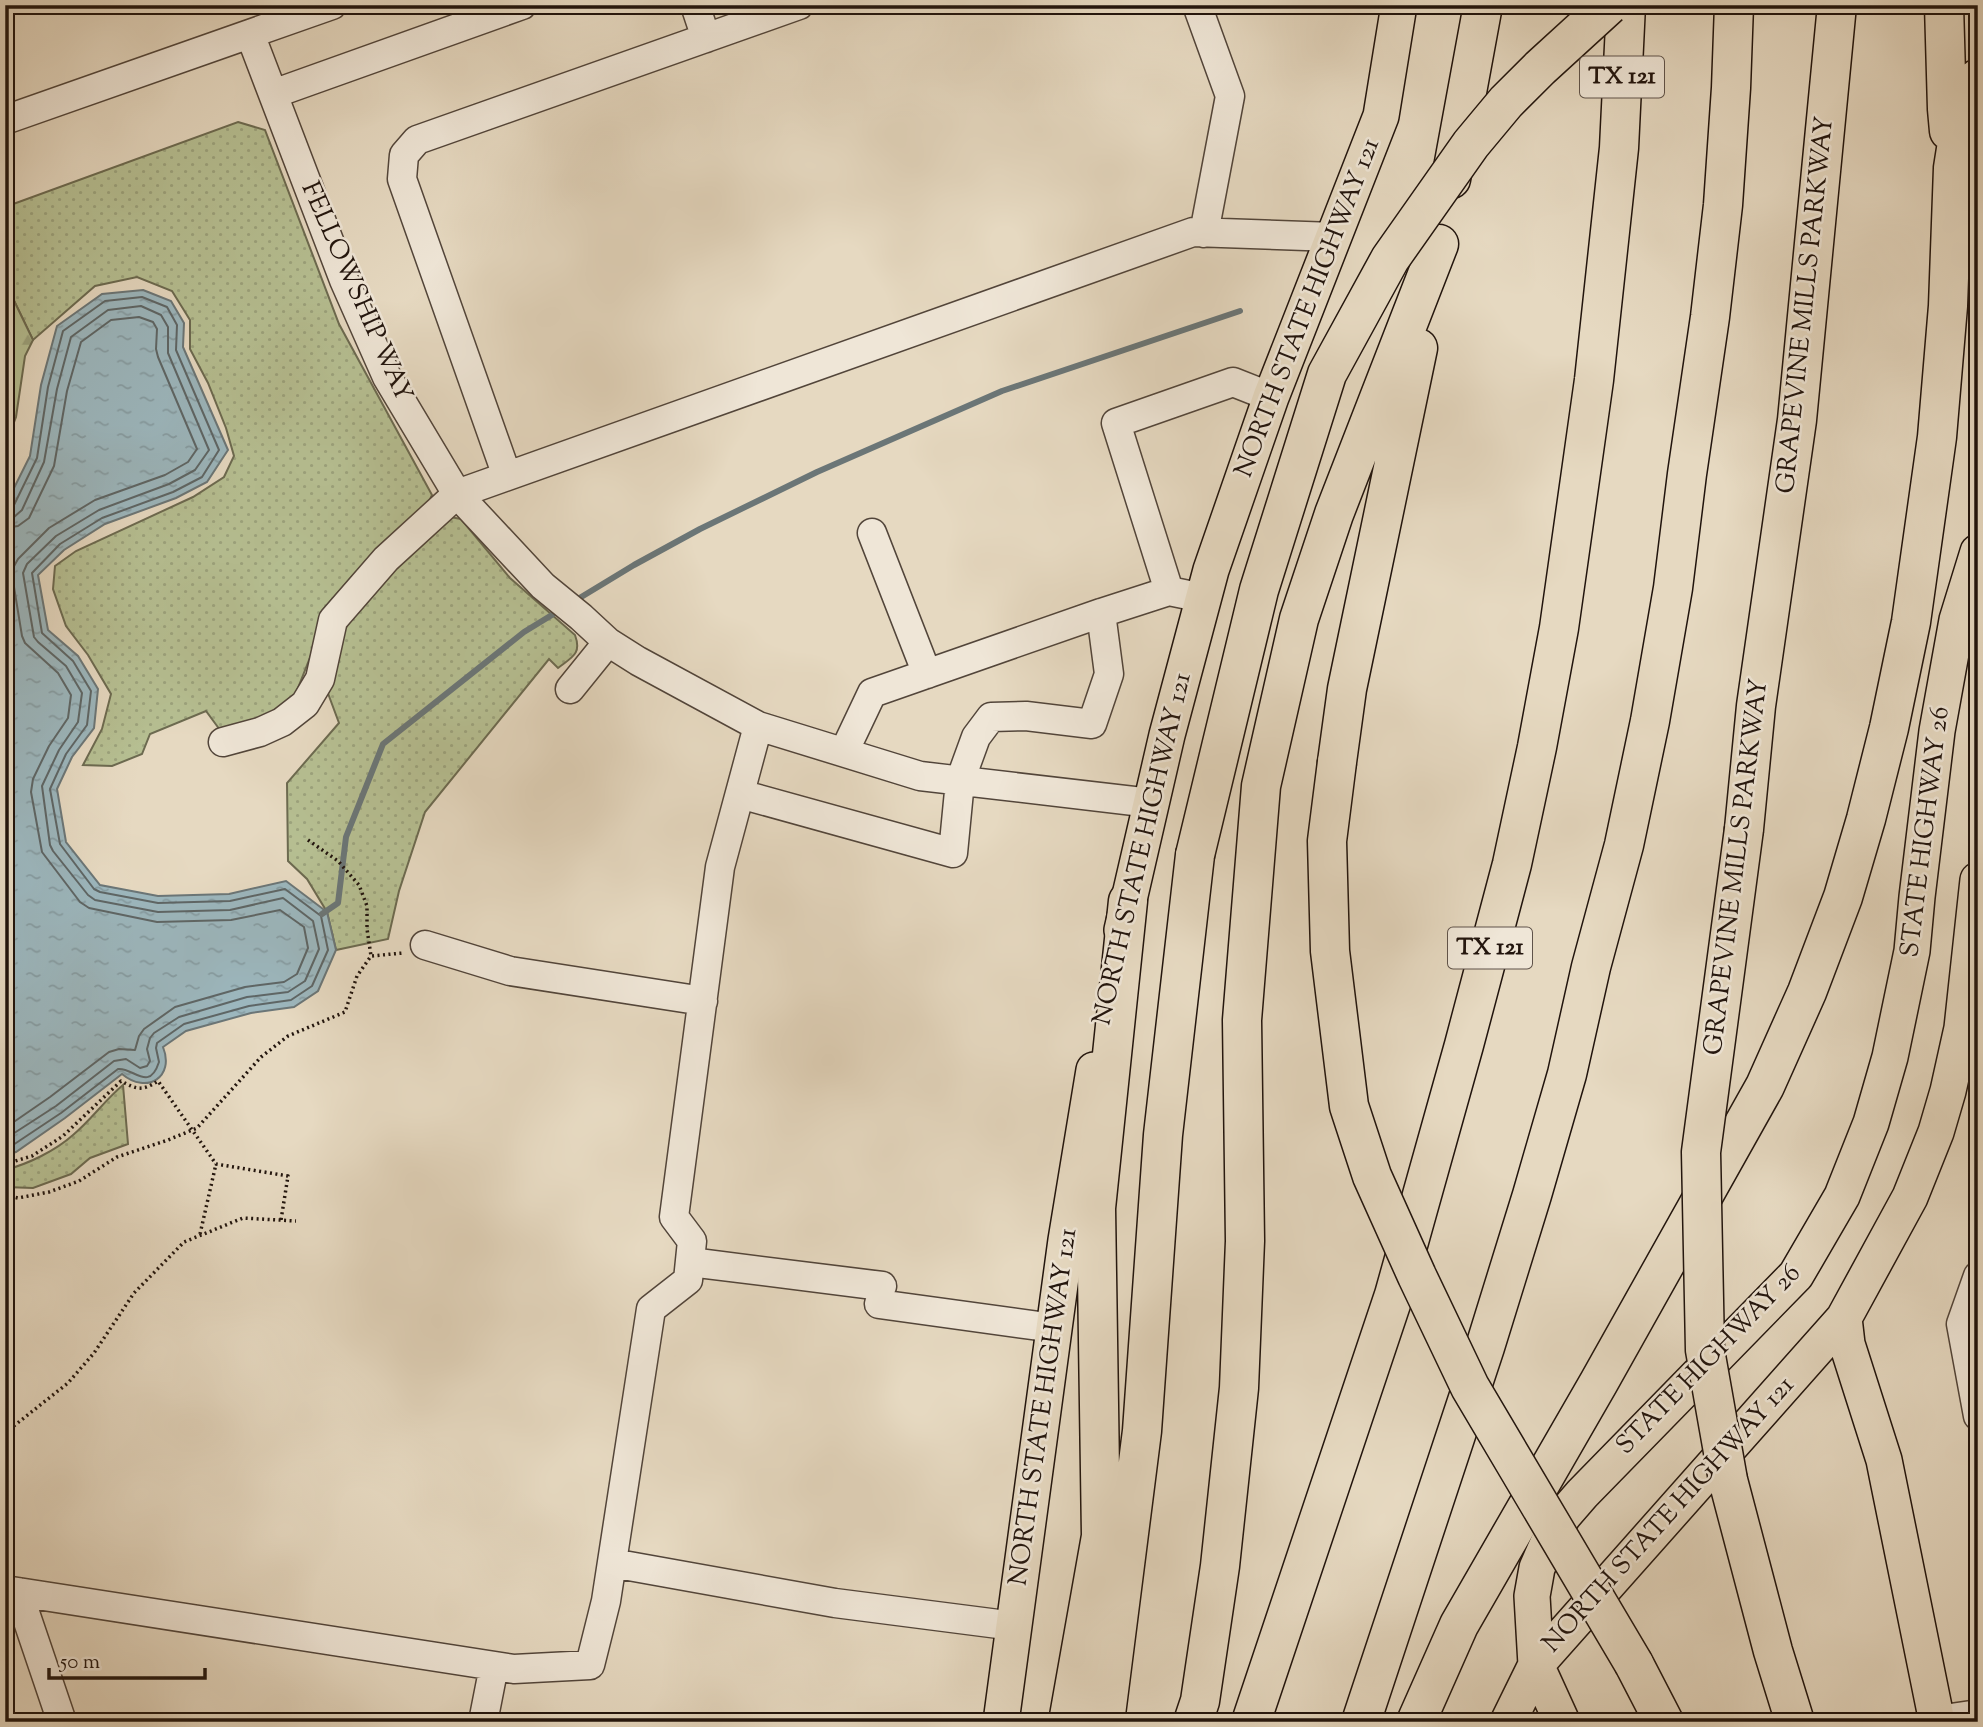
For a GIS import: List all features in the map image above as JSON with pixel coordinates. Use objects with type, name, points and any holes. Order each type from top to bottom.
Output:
[{"type":"highway","points":[[1483,5],[1438,244],[1350,676],[1327,841],[1330,951],[1349,1106],[1372,1176],[1470,1387],[1634,1664],[1664,1722]]},
{"type":"highway","points":[[1105,1722],[1142,1431],[1163,1135],[1195,855],[1259,590],[1327,374],[1390,259],[1471,144],[1514,93],[1609,5]]},
{"type":"highway","name":"TX 121","points":[[1251,1722],[1394,1295],[1512,864],[1559,628],[1594,380],[1619,148],[1626,5]]},
{"type":"highway","points":[[1361,1722],[1532,1195],[1567,1073],[1591,967],[1624,845],[1674,588],[1687,474],[1710,317],[1724,192],[1734,5]]},
{"type":"highway","name":"GRAPEVINE MILLS PARKWAY","points":[[1795,1722],[1773,1651],[1728,1480],[1705,1350],[1700,1152],[1744,830],[1756,705],[1797,420],[1836,5]]},
{"type":"highway","points":[[1944,5],[1947,109],[1953,168]]},
{"type":"highway","points":[[1416,1722],[1459,1625],[1765,1086],[1808,992],[1843,897],[1886,741],[1911,622],[1937,437],[1948,306],[1953,168],[1962,111],[1968,93],[1978,78]]},
{"type":"highway","points":[[1194,1722],[1200,1701],[1220,1566],[1239,1388],[1245,1241],[1241,1020],[1261,786],[1299,619],[1334,514],[1438,244]]},
{"type":"highway","points":[[1068,1722],[1101,1536],[1096,1208],[1128,901]]},
{"type":"highway","points":[[1634,1664],[1645,1722]]},
{"type":"main road","name":"NORTH STATE HIGHWAY 121","points":[[1001,1722],[1066,1240],[1100,1033],[1128,901],[1167,735],[1211,569],[1271,397],[1381,116],[1399,5]]},
{"type":"main road","name":"STATE HIGHWAY 26","points":[[1536,1665],[1532,1596],[1537,1568],[1563,1517],[1581,1494],[1796,1275],[1842,1196],[1852,1172],[1871,1123],[1890,1057],[1912,951],[1937,731],[1957,620],[1978,552]]},
{"type":"main road","points":[[1937,1721],[1884,1460],[1847,1344],[1844,1318],[1910,1197],[1936,1132],[1962,1028],[1977,893]]},
{"type":"main road","name":"NORTH STATE HIGHWAY 121","points":[[1508,1722],[1536,1665],[1844,1318]]},
{"type":"main road","points":[[1536,1665],[1562,1722]]},
{"type":"street","points":[[5,120],[332,5]]},
{"type":"street","points":[[273,94],[522,5]]},
{"type":"street","points":[[695,5],[706,38]]},
{"type":"street","points":[[507,476],[402,179],[404,155],[416,140],[799,5]]},
{"type":"street","points":[[1197,5],[1230,96],[1204,233]]},
{"type":"street","name":"FELLOWSHIP WAY","points":[[250,34],[344,280],[387,377],[457,494],[542,586],[608,642],[758,726],[920,776],[1151,803]]},
{"type":"street","points":[[223,742],[260,733],[282,722],[304,704],[320,679],[333,620],[386,559],[457,494],[1193,232],[1334,237]]},
{"type":"street","points":[[1169,591],[1116,423],[1233,382],[1271,397]]},
{"type":"street","points":[[872,533],[927,674]]},
{"type":"street","points":[[844,752],[872,693],[1169,591],[1203,598]]},
{"type":"street","points":[[740,794],[953,853],[960,780],[976,737],[992,717],[1026,716],[1092,724],[1109,674],[1101,613]]},
{"type":"street","points":[[570,689],[608,642]]},
{"type":"street","points":[[11,1591],[514,1669],[590,1665],[606,1601],[652,1309],[688,1280],[692,1241],[674,1217],[720,867],[758,726]]},
{"type":"street","points":[[425,945],[510,971],[703,1001]]},
{"type":"street","points":[[690,1262],[1054,1328]]},
{"type":"street","points":[[1978,1276],[1961,1324],[1978,1416]]},
{"type":"street","points":[[612,1563],[835,1603],[1014,1626]]},
{"type":"street","points":[[11,1591],[62,1722]]},
{"type":"street","points":[[483,1722],[494,1666]]},
{"type":"street","points":[[1937,1721],[1978,1714]]},
{"type":"path","points":[[5,1195],[18,1198],[49,1192],[79,1181],[117,1157],[197,1128],[261,1056],[288,1036],[345,1012],[357,976],[371,956],[366,929],[367,906],[359,885],[338,861],[307,840]]},
{"type":"path","points":[[371,956],[404,953],[425,945]]},
{"type":"path","points":[[5,1164],[32,1156],[63,1136],[121,1081],[145,1089],[158,1081],[216,1164],[288,1176],[281,1220]]},
{"type":"path","points":[[200,1234],[216,1164]]},
{"type":"path","points":[[5,1433],[68,1383],[94,1353],[134,1293],[184,1242],[243,1218],[296,1221]]},
{"type":"green space","points":[[238,122],[265,130],[339,324],[432,495],[427,506],[355,573],[321,612],[311,655],[294,698],[250,725],[220,730],[206,711],[150,734],[142,754],[112,766],[83,765],[102,729],[111,694],[88,655],[66,626],[53,589],[55,566],[76,551],[193,497],[224,477],[234,456],[208,383],[190,349],[190,320],[172,291],[137,277],[95,286],[33,340],[5,282],[5,207]]},
{"type":"green space","points":[[5,282],[33,340],[25,356],[16,417],[5,446]]},
{"type":"green space","points":[[450,517],[461,519],[510,578],[575,635],[576,651],[558,668],[549,659],[425,812],[399,891],[388,939],[336,950],[327,912],[307,879],[288,861],[287,783],[339,723],[326,688],[339,624],[432,526]]},
{"type":"green space","points":[[123,1085],[128,1144],[90,1158],[71,1174],[33,1188],[5,1187],[5,1170],[41,1156],[66,1141]]},
{"type":"water","points":[[143,290],[171,301],[184,323],[183,347],[228,450],[207,482],[176,498],[105,524],[64,550],[38,575],[48,630],[78,656],[98,689],[94,728],[72,757],[57,789],[66,842],[100,885],[158,896],[229,894],[286,881],[327,912],[336,950],[318,991],[294,1007],[251,1013],[186,1031],[163,1047],[165,1067],[156,1080],[141,1083],[122,1074],[16,1152],[5,1155],[5,506],[30,456],[41,385],[57,326],[102,294]]},
{"type":"waterway","points":[[573,602],[700,529],[817,472],[1002,391],[1240,311]]},
{"type":"waterway","points":[[322,914],[338,903],[346,837],[383,744],[524,632],[560,610]]}]
